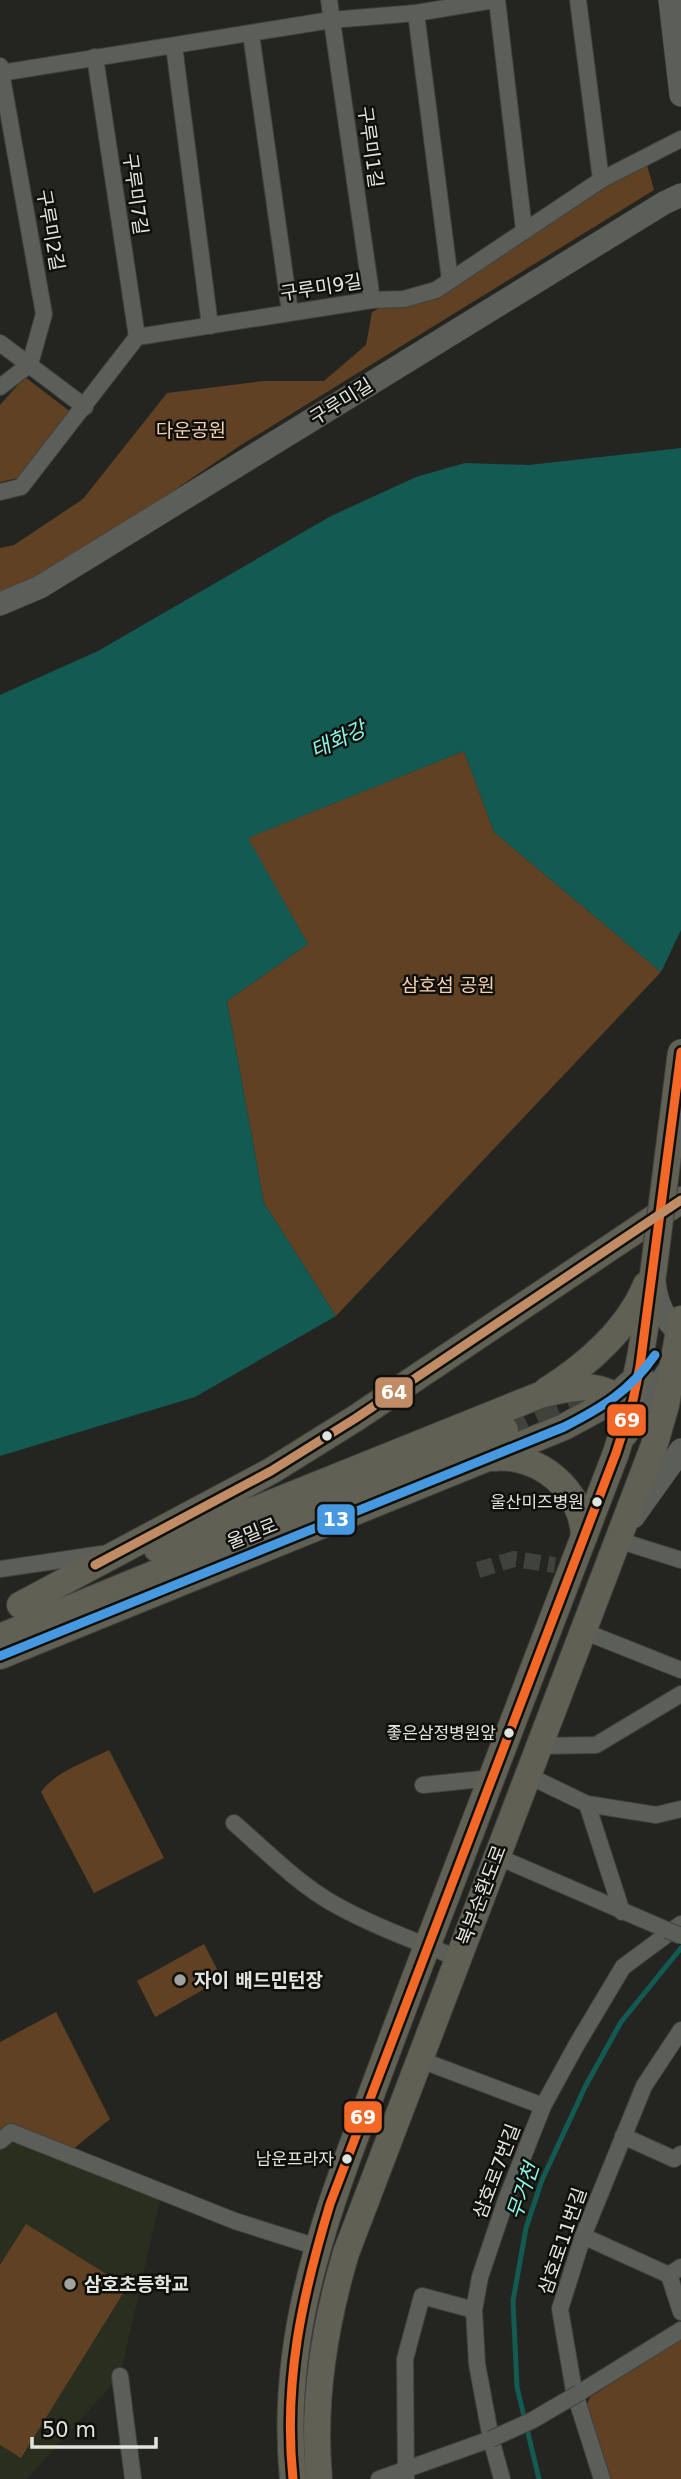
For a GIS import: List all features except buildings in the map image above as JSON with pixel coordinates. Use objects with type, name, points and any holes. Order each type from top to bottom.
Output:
[{"type":"main road","name":"북부순환도로","points":[[293,2479],[290,2414],[292,2365],[298,2323],[330,2204],[492,1778],[563,1568],[584,1536],[616,1452],[630,1401],[654,1266],[681,1052]]},
{"type":"main road","points":[[10,1609],[271,1471],[356,1418],[681,1200]]},
{"type":"main road","points":[[540,1395],[583,1365],[613,1335],[634,1309],[654,1266]]},
{"type":"main road","name":"북부순환도로","points":[[320,2479],[318,2412],[327,2322],[359,2214],[645,1470],[666,1405],[678,1334]]},
{"type":"main road","points":[[0,1656],[630,1401],[662,1346],[678,1334]]},
{"type":"main road","points":[[10,1609],[540,1395],[561,1390],[589,1387],[609,1391],[630,1401],[645,1445],[645,1470]]},
{"type":"main road","name":"울밀로","points":[[0,1637],[505,1430]]},
{"type":"main road","points":[[488,1458],[525,1461],[538,1465],[556,1477],[579,1509],[584,1536]]},
{"type":"street","name":"구루미1길","points":[[329,0],[372,300]]},
{"type":"street","points":[[0,71],[331,20],[416,13],[495,0],[523,230]]},
{"type":"street","points":[[578,0],[601,180]]},
{"type":"street","points":[[670,0],[681,95]]},
{"type":"street","points":[[416,13],[450,280]]},
{"type":"street","points":[[251,34],[290,312]]},
{"type":"street","points":[[174,46],[210,326]]},
{"type":"street","name":"구루미7길","points":[[95,57],[136,337]]},
{"type":"street","name":"구루미2길","points":[[0,71],[44,314],[30,364]]},
{"type":"street","name":"구루미9길","points":[[136,337],[290,312],[415,296],[436,290],[601,180],[681,139]]},
{"type":"street","name":"구루미길","points":[[0,604],[40,587],[681,195]]},
{"type":"street","points":[[0,492],[21,487],[85,407],[136,337]]},
{"type":"street","points":[[0,343],[85,407]]},
{"type":"street","points":[[0,387],[30,364]]},
{"type":"street","points":[[630,1401],[678,1334],[657,1300],[654,1266]]},
{"type":"street","points":[[681,1450],[618,1540],[681,1560]]},
{"type":"street","points":[[0,1569],[122,1551]]},
{"type":"street","points":[[583,1631],[681,1670]]},
{"type":"street","points":[[538,1746],[596,1745],[681,1695]]},
{"type":"street","points":[[527,1775],[587,1804],[656,1815],[681,1809]]},
{"type":"street","points":[[424,1785],[492,1778]]},
{"type":"street","points":[[587,1804],[622,1912]]},
{"type":"street","points":[[234,1824],[304,1885],[334,1904],[380,1927],[457,1958]]},
{"type":"street","points":[[496,1856],[622,1912],[676,1930]]},
{"type":"street","name":"삼호로7번길","points":[[502,2479],[478,2373],[474,2310],[480,2277],[506,2200],[543,2106],[623,1967],[676,1930]]},
{"type":"street","name":"삼호로11번길","points":[[602,2479],[574,2391],[561,2309],[583,2236],[623,2136],[645,2086],[681,2030]]},
{"type":"street","points":[[418,2059],[543,2106]]},
{"type":"street","points":[[0,2141],[11,2132],[235,2221],[317,2246]]},
{"type":"street","points":[[623,2136],[674,2159],[681,2154]]},
{"type":"street","points":[[583,2236],[675,2271],[681,2312]]},
{"type":"street","points":[[405,2474],[405,2359],[422,2296],[474,2310]]},
{"type":"street","points":[[379,2479],[405,2474],[531,2421],[681,2330]]},
{"type":"street","points":[[120,2376],[133,2479]]},
{"type":"shaded area","name":"삼호초등학교","points":[[11,2132],[162,2192],[120,2376],[27,2479],[0,2479],[0,2141]]},
{"type":"green space","name":"다운공원","points":[[645,158],[654,190],[241,445],[18,596],[0,604],[0,548],[14,545],[83,499],[167,393],[264,381],[324,381],[366,345],[372,312],[480,259]]},
{"type":"green space","points":[[25,377],[72,413],[18,478],[0,482],[0,405]]},
{"type":"green space","name":"삼호섬 공원","points":[[464,751],[494,832],[661,972],[336,1316],[264,1203],[227,1001],[308,944],[247,838]]},
{"type":"green space","points":[[109,1750],[164,1858],[94,1893],[41,1792],[63,1773]]},
{"type":"green space","name":"자이 배드민턴장","points":[[204,1944],[222,1979],[155,2017],[137,1981]]},
{"type":"green space","points":[[56,2012],[110,2119],[67,2154],[0,2129],[0,2042]]},
{"type":"green space","points":[[26,2224],[127,2287],[21,2458],[0,2445],[0,2265]]},
{"type":"green space","points":[[681,2339],[681,2479],[611,2479],[587,2404],[590,2397]]},
{"type":"water","name":"태화강","points":[[681,448],[681,930],[661,972],[494,832],[464,751],[248,838],[308,944],[227,1001],[264,1203],[336,1316],[195,1397],[0,1456],[0,695],[98,651],[331,516],[416,477],[465,463],[529,465]]},
{"type":"waterway","name":"무거천","points":[[539,2479],[517,2387],[513,2301],[526,2228],[542,2180],[585,2087],[621,2022],[681,1948]]},
{"type":"tunnel","points":[[505,1430],[598,1389]]},
{"type":"tunnel","points":[[478,1570],[514,1559],[555,1565]]},
{"type":"transit line","name":"69","points":[[293,2479],[291,2408],[297,2340],[311,2272],[330,2204],[616,1453],[633,1400],[640,1366],[681,1052]]},
{"type":"transit line","name":"64","points":[[95,1565],[271,1471],[356,1418],[681,1200]]},
{"type":"transit line","name":"13","points":[[0,1656],[564,1427],[615,1397],[636,1379],[655,1355]]},
{"type":"place","name":"울산미즈병원","points":[[597,1502]]},
{"type":"place","name":"좋은삼정병원앞","points":[[509,1733]]},
{"type":"place","name":"자이 배드민턴장","points":[[180,1980]]},
{"type":"place","name":"남운프라자","points":[[347,2159]]},
{"type":"place","name":"삼호초등학교","points":[[70,2284]]}]
